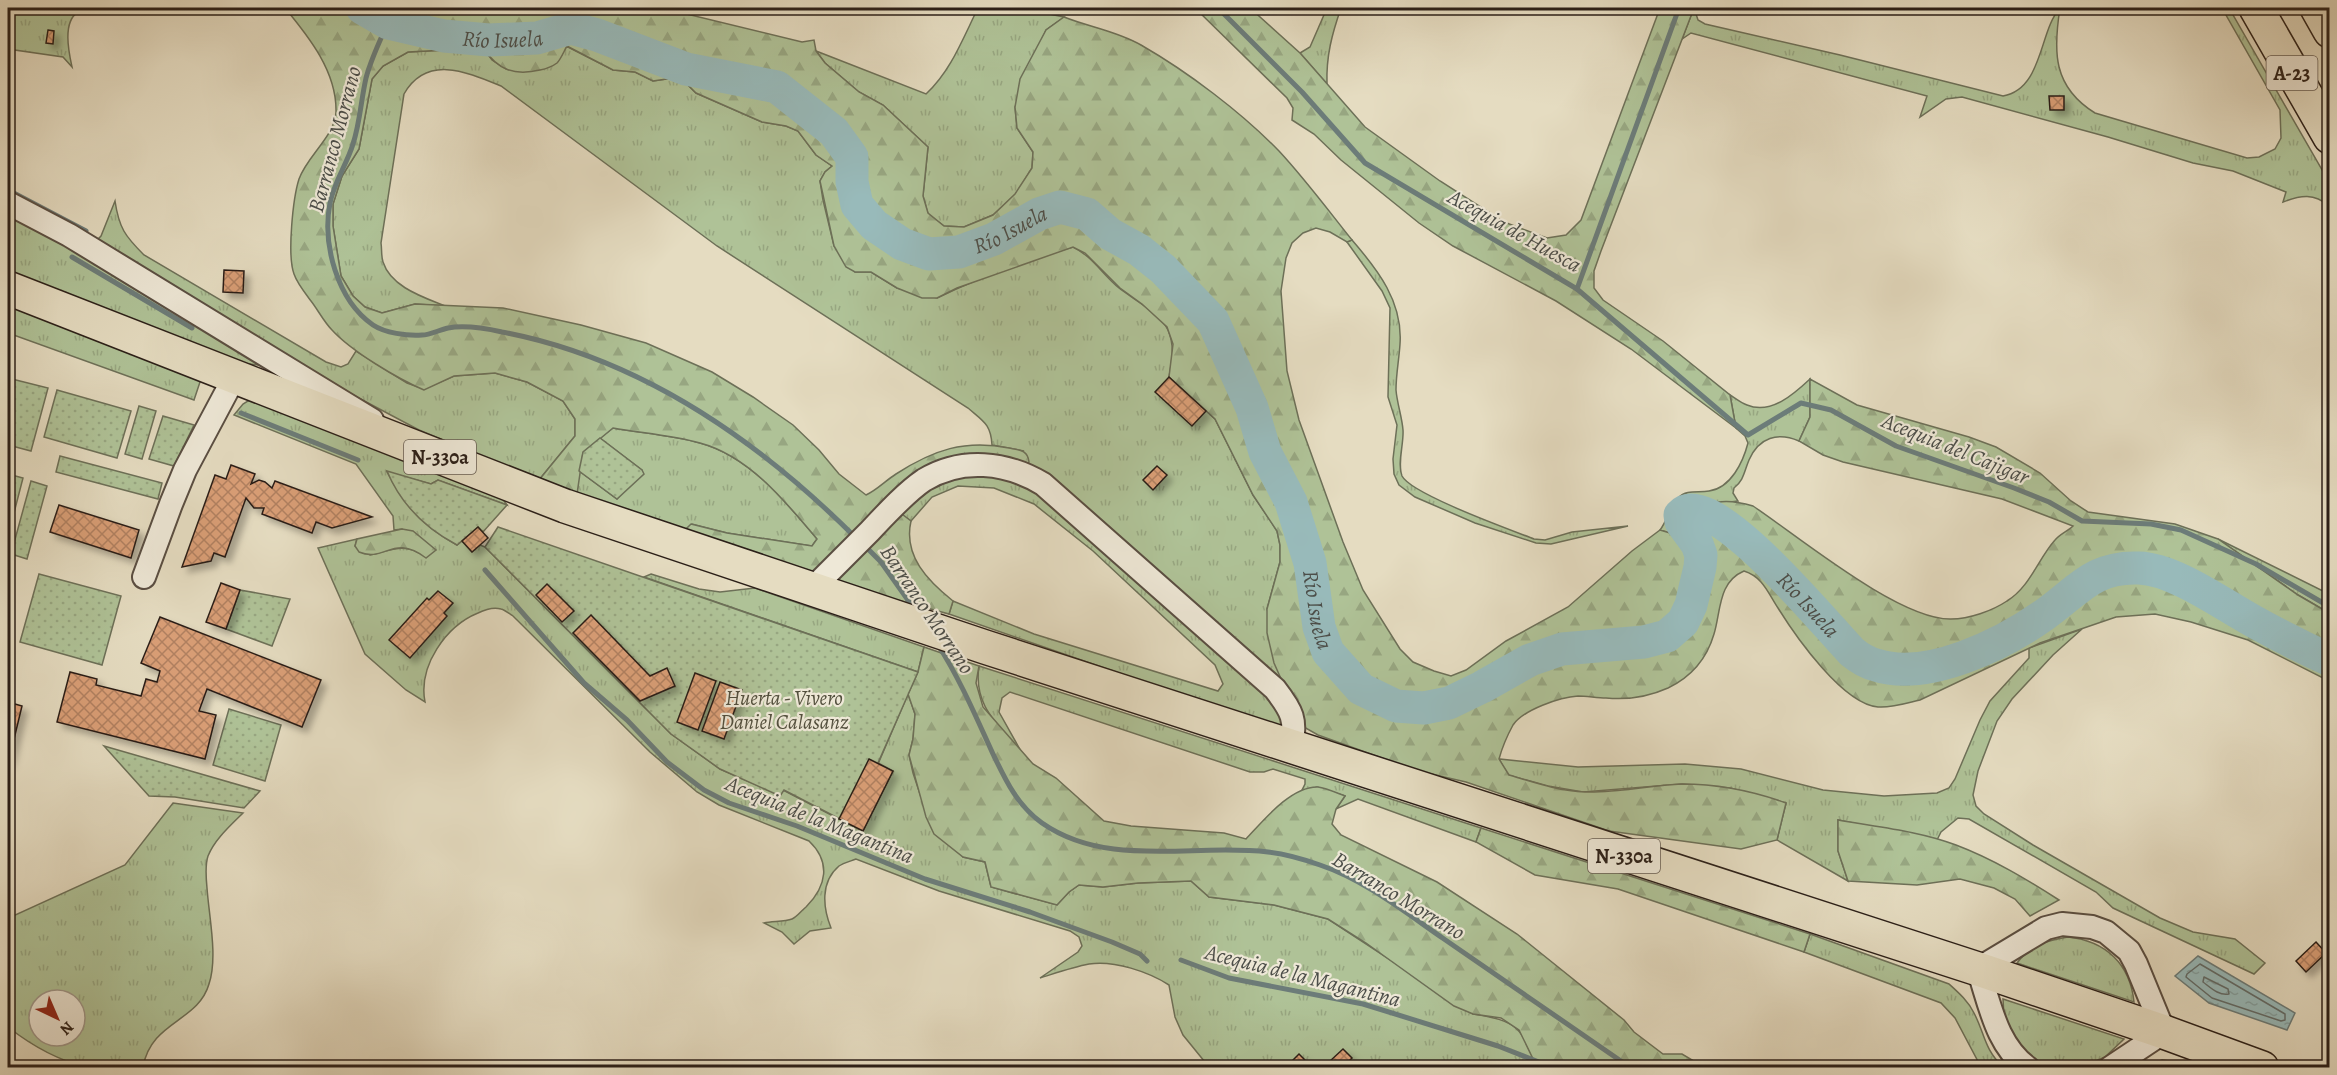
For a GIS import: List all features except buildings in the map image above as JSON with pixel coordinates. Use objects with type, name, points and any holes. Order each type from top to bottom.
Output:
[{"type":"highway","name":"A-23","points":[[2256,8],[2330,137]]},
{"type":"highway","name":"A-23","points":[[2316,8],[2330,31]]},
{"type":"highway","name":"N-330a","points":[[8,288],[565,506],[878,612],[1977,969],[2164,1032],[2262,1068]]},
{"type":"lane","points":[[8,203],[69,235],[308,379],[409,445]]},
{"type":"lane","points":[[144,577],[185,470],[235,376]]},
{"type":"lane","points":[[811,590],[883,517],[923,481],[944,471],[969,465],[992,465],[1030,476],[1043,484],[1275,689],[1289,707],[1295,725],[1291,747]]},
{"type":"lane","points":[[2028,1068],[2008,1049],[2001,1038],[1977,969],[2046,928],[2061,924],[2092,927],[2106,932],[2128,951],[2136,964],[2164,1032],[2110,1068]]},
{"type":"green space","points":[[8,8],[101,8],[83,10],[73,17],[68,30],[72,67],[63,57],[8,49]]},
{"type":"green space","points":[[101,8],[126,8],[126,11]]},
{"type":"green space","points":[[126,8],[195,8],[126,11]]},
{"type":"green space","points":[[285,8],[489,8],[543,13],[561,8],[662,8],[802,42],[814,40],[816,51],[825,63],[859,92],[883,105],[928,147],[923,196],[928,213],[944,226],[964,227],[993,215],[1015,194],[1032,168],[1033,152],[1017,128],[1015,107],[1020,79],[1046,30],[1064,17],[1122,36],[1141,45],[1177,67],[1264,136],[1298,172],[1352,240],[1347,242],[1330,232],[1316,228],[1303,233],[1292,243],[1286,258],[1281,291],[1287,371],[1299,420],[1343,542],[1363,590],[1400,649],[1413,662],[1434,671],[1451,676],[1466,670],[1506,641],[1568,607],[1632,551],[1660,530],[1677,535],[1692,515],[1709,504],[1729,501],[1753,506],[1877,592],[1929,616],[1951,619],[1965,618],[1987,611],[2015,595],[2028,581],[2055,540],[2073,526],[2002,499],[1843,462],[1823,455],[1799,441],[1810,417],[1810,379],[1857,405],[1996,447],[2040,473],[2071,501],[2088,512],[2175,524],[2218,539],[2298,595],[2329,613],[2329,681],[2248,640],[2191,622],[2155,614],[2116,617],[2040,643],[1920,700],[1878,707],[1864,703],[1836,682],[1808,651],[1760,581],[1744,571],[1729,582],[1722,598],[1711,643],[1697,666],[1684,678],[1653,694],[1614,699],[1578,696],[1542,705],[1525,714],[1513,725],[1499,759],[1509,775],[1566,790],[1610,791],[1695,784],[1761,795],[1786,803],[1777,840],[1741,849],[1609,831],[1466,782],[1418,771],[1318,735],[1302,726],[1274,663],[1267,633],[1267,609],[1280,562],[1277,531],[1253,495],[1215,419],[1169,377],[1173,344],[1167,327],[1120,288],[1085,253],[1073,247],[957,288],[937,298],[922,298],[897,288],[871,272],[855,272],[846,267],[834,246],[820,181],[832,166],[816,155],[798,131],[786,126],[762,122],[696,93],[680,77],[653,81],[635,72],[613,70],[567,46],[557,63],[531,72],[507,70],[495,62],[483,48],[408,52],[383,66],[372,79],[359,149],[342,176],[333,204],[333,226],[341,276],[353,296],[365,307],[382,313],[415,304],[503,308],[581,325],[646,343],[712,372],[753,397],[793,425],[819,450],[839,474],[866,495],[923,459],[964,446],[993,446],[1019,450],[1027,455],[1029,462],[1024,467],[958,462],[898,511],[911,521],[909,534],[911,545],[920,567],[953,601],[949,614],[890,598],[683,532],[691,524],[727,533],[812,546],[817,539],[793,510],[750,469],[718,449],[689,440],[613,428],[583,453],[577,494],[539,480],[575,436],[575,419],[563,401],[527,382],[495,373],[454,376],[424,390],[388,372],[363,355],[340,338],[326,323],[295,277],[291,241],[299,179],[331,129],[336,112],[335,97],[327,69],[320,56]]},
{"type":"green space","points":[[978,8],[1019,8],[1064,17],[1046,30],[1015,107],[1017,128],[1033,152],[1032,168],[1016,194],[993,215],[964,227],[944,226],[928,214],[923,196],[928,147],[883,105],[859,92],[825,63],[816,51],[926,94],[943,75]]},
{"type":"green space","points":[[1195,8],[1250,8],[1300,53],[1365,127],[1440,181],[1504,222],[1547,238],[1566,235],[1581,220],[1660,8],[1694,8],[1601,251],[1594,271],[1594,288],[1603,300],[1663,341],[1730,395],[1736,428],[1631,349],[1556,301],[1453,246],[1419,223],[1341,160],[1314,134],[1292,120],[1293,108],[1287,98]]},
{"type":"green space","points":[[1327,8],[1341,8],[1330,45],[1327,84],[1300,53],[1310,47]]},
{"type":"green space","points":[[1694,8],[1698,20],[1705,24],[2003,96],[2016,91],[2026,83],[2039,58],[2053,18],[2060,8],[2057,39],[2059,67],[2071,92],[2081,103],[2095,113],[2247,158],[2259,157],[2275,149],[2281,138],[2280,110],[2222,8],[2229,8],[2329,182],[2329,206],[2318,199],[2307,196],[2283,202],[2286,192],[2233,171],[2193,163],[1962,97],[1946,99],[1920,117],[1927,96],[1691,33],[1682,39]]},
{"type":"green space","points":[[566,46],[613,70],[635,72],[653,81],[680,77],[696,93],[762,122],[786,126],[798,131],[816,155],[832,166],[820,181],[823,200],[834,246],[855,272],[871,272],[897,288],[937,298],[1004,270],[1073,247],[1086,255],[1119,288],[1159,318],[1168,330],[1172,342],[1169,377],[1215,419],[1253,495],[1277,531],[1280,562],[1267,609],[1302,726],[1277,728],[949,614],[953,601],[1034,634],[1218,691],[1223,684],[1215,665],[1093,551],[1034,504],[994,488],[958,486],[932,497],[911,521],[898,512],[907,486],[1024,451],[992,445],[988,427],[968,408],[717,246],[501,86],[461,72],[436,70],[424,74],[413,82],[404,94],[381,243],[382,260],[387,271],[400,285],[445,306],[415,304],[382,313],[365,307],[353,296],[341,276],[333,226],[333,204],[342,176],[359,149],[372,79],[383,66],[408,52],[483,48],[492,60],[506,69]]},
{"type":"green space","points":[[8,197],[96,241],[101,236],[115,201],[124,231],[144,255],[326,362],[341,367],[348,364],[356,351],[407,383],[424,389],[454,376],[495,373],[527,382],[563,401],[575,419],[575,436],[539,480],[419,430],[306,370],[240,363],[8,271]]},
{"type":"green space","points":[[1352,240],[1371,263],[1387,288],[1397,314],[1400,344],[1396,390],[1403,430],[1400,465],[1402,476],[1409,484],[1484,520],[1534,539],[1545,540],[1572,532],[1628,526],[1551,544],[1536,543],[1475,523],[1415,497],[1399,485],[1394,474],[1393,459],[1397,425],[1388,397],[1390,308],[1382,291],[1347,242]]},
{"type":"green space","points":[[8,303],[201,379],[194,400],[8,333]]},
{"type":"green space","points":[[8,378],[48,388],[31,451],[8,445]]},
{"type":"green space","points":[[1810,379],[1810,417],[1799,441],[1784,437],[1770,438],[1753,452],[1742,479],[1734,488],[1733,493],[1738,501],[1702,509],[1689,519],[1677,535],[1660,530],[1681,495],[1717,489],[1730,480],[1739,466],[1748,443],[1745,436],[1736,428],[1730,395],[1747,405],[1765,407],[1782,401]]},
{"type":"green space","points":[[57,390],[131,411],[117,458],[44,437]]},
{"type":"green space","points":[[251,399],[502,498],[507,505],[438,480],[431,484],[387,472],[401,496],[424,523],[457,545],[462,541],[472,552],[480,545],[485,547],[671,734],[720,769],[780,795],[783,790],[839,819],[878,764],[908,694],[915,714],[909,755],[921,797],[963,857],[985,862],[991,887],[1057,905],[1079,885],[1103,887],[1191,881],[1209,897],[1274,905],[1328,919],[1473,1014],[1509,1023],[1522,1034],[1537,1067],[1209,1067],[1183,1035],[1175,1017],[1169,985],[1152,976],[1120,965],[1099,963],[1071,968],[1040,978],[1078,952],[1082,946],[1079,937],[1070,931],[939,891],[856,859],[839,866],[833,872],[826,887],[825,904],[831,928],[810,931],[794,944],[782,932],[764,923],[792,919],[813,899],[824,874],[821,857],[816,849],[809,841],[719,805],[697,792],[650,752],[509,613],[498,608],[483,611],[466,619],[445,637],[430,661],[424,688],[425,702],[406,690],[365,654],[318,548],[357,539],[355,546],[370,555],[400,548],[417,552],[402,529],[394,530],[393,516],[356,464],[234,415],[243,404]]},
{"type":"green space","points":[[139,406],[156,411],[142,459],[125,454]]},
{"type":"green space","points":[[163,416],[194,425],[174,466],[149,459]]},
{"type":"green space","points":[[613,428],[689,440],[718,449],[735,458],[765,482],[793,510],[817,539],[812,546],[727,533],[692,524],[683,532],[577,494],[579,471],[617,499],[642,470],[600,438]]},
{"type":"green space","points":[[600,438],[642,470],[644,474],[617,499],[579,471],[583,452]]},
{"type":"green space","points":[[60,456],[162,483],[158,499],[56,472]]},
{"type":"green space","points":[[387,471],[431,484],[438,480],[507,505],[483,532],[478,527],[457,545],[424,523],[415,514],[399,495]]},
{"type":"green space","points":[[8,474],[23,478],[8,536]]},
{"type":"green space","points":[[31,481],[47,486],[27,559],[11,554]]},
{"type":"green space","name":"Huerta - Vivero Daniel Calasanz","points":[[498,527],[918,672],[878,763],[893,771],[863,831],[784,790],[780,796],[720,769],[671,734],[485,547]]},
{"type":"green space","points":[[402,529],[413,531],[436,550],[426,558],[405,548],[368,554],[359,552],[355,546],[357,539]]},
{"type":"green space","points":[[2218,539],[2329,594],[2329,613],[2298,595]]},
{"type":"green space","points":[[39,574],[121,596],[102,665],[20,642]]},
{"type":"green space","points":[[651,574],[699,589],[720,592],[755,588],[924,647],[918,672],[644,577]]},
{"type":"green space","points":[[240,590],[290,599],[272,646],[226,629]]},
{"type":"green space","points":[[2082,629],[2053,655],[2012,699],[1997,721],[1978,771],[1973,795],[1976,806],[1984,814],[2033,845],[2160,918],[2193,932],[2235,939],[2265,963],[2254,974],[2113,908],[2096,892],[1969,819],[1958,818],[1941,832],[1937,840],[1838,820],[1838,851],[1848,881],[1777,840],[1786,803],[1730,788],[1682,784],[1583,792],[1548,786],[1508,775],[1499,759],[1578,767],[1685,764],[1741,769],[1823,790],[1884,796],[1937,793],[1949,788],[1955,779],[1990,701],[2029,658],[2029,648]]},
{"type":"green space","points":[[924,647],[979,666],[976,683],[983,707],[1033,764],[1056,778],[1104,821],[1131,826],[1224,833],[1246,839],[1269,814],[1298,792],[1318,787],[1345,796],[1336,809],[1332,824],[1341,835],[1437,882],[1517,934],[1663,1054],[1682,1054],[1704,1067],[1537,1067],[1519,1030],[1501,1018],[1473,1014],[1454,1006],[1366,943],[1328,919],[1274,905],[1209,897],[1191,881],[1103,887],[1079,885],[1057,905],[991,887],[985,862],[963,857],[934,834],[926,817],[909,755],[915,714],[908,694],[918,672]]},
{"type":"green space","points":[[979,666],[1481,828],[1476,842],[1358,799],[1336,809],[1345,796],[1317,787],[1301,792],[1305,779],[1273,769],[1264,772],[1250,772],[1010,692],[1002,698],[999,712],[1022,753],[989,714],[980,692]]},
{"type":"green space","points":[[229,709],[281,725],[265,781],[213,765]]},
{"type":"green space","points":[[104,746],[260,791],[244,808],[175,797],[149,796]]},
{"type":"green space","points":[[173,803],[243,813],[219,838],[207,860],[206,880],[213,962],[209,984],[195,1007],[155,1040],[143,1067],[107,1069],[86,1067],[40,1048],[87,1048],[87,988],[27,988],[27,1041],[8,1027],[8,916],[11,917],[125,865]]},
{"type":"green space","points":[[1838,820],[1913,833],[1956,845],[2009,870],[2059,900],[2030,916],[2015,899],[1994,888],[1960,879],[1917,885],[1848,881],[1838,851]]},
{"type":"green space","points":[[1481,828],[1810,934],[1804,952],[1618,889],[1535,875],[1476,842]]},
{"type":"green space","points":[[1810,934],[1949,984],[1972,1009],[1988,1048],[2003,1067],[1981,1067],[1955,1018],[1941,1003],[1804,952]]},
{"type":"green space","points":[[2068,937],[2094,944],[2105,949],[2114,957],[2127,976],[2134,1002],[2017,963],[2028,952],[2040,945]]},
{"type":"green space","points":[[2003,999],[2124,1039],[2105,1057],[2082,1067],[2044,1065],[2022,1051],[2004,1017]]},
{"type":"green space","points":[[2162,1060],[2177,1062],[2198,1067],[2144,1067]]},
{"type":"water","points":[[2198,956],[2295,1013],[2287,1030],[2209,1003],[2175,976]]},
{"type":"waterway","name":"Río Isuela","points":[[362,8],[388,23],[444,36],[489,40],[537,38],[571,28],[597,35],[686,69],[777,87],[834,132],[852,157],[852,182],[857,205],[874,225],[902,244],[929,254],[959,252],[994,239],[1039,214],[1060,207],[1087,214],[1110,234],[1139,250],[1163,269],[1213,321],[1252,408],[1265,452],[1291,502],[1310,563],[1319,627],[1328,652],[1361,689],[1396,706],[1424,708],[1449,703],[1530,660],[1562,649],[1644,642],[1667,636],[1683,622],[1691,605],[1700,567],[1701,555],[1697,544],[1681,522],[1680,515],[1695,511],[1716,519],[1742,538],[1796,590],[1852,652],[1876,665],[1896,669],[1918,668],[1964,657],[2027,626],[2087,582],[2110,571],[2123,568],[2139,568],[2167,574],[2198,588],[2253,621],[2330,660]]},
{"type":"waterway","name":"Acequia de Huesca","points":[[1218,8],[1302,92],[1365,163],[1577,289],[1679,8]]},
{"type":"waterway","name":"Barranco Morrano","points":[[388,23],[368,71],[355,136],[332,195],[328,219],[328,236],[335,270],[341,286],[360,314],[378,328],[396,333],[422,335],[454,327],[481,328],[553,344],[602,361],[694,408],[737,437],[779,468],[856,538]]},
{"type":"waterway","points":[[8,190],[86,231]]},
{"type":"waterway","points":[[72,257],[192,328]]},
{"type":"waterway","name":"Acequia del Cajigar","points":[[1577,289],[1748,435],[1801,403],[1831,410],[1896,446],[2049,502],[2082,521],[2151,524],[2181,530],[2256,564],[2330,607]]},
{"type":"waterway","points":[[241,413],[358,460]]},
{"type":"waterway","name":"Barranco Morrano","points":[[863,544],[881,562],[915,610]]},
{"type":"waterway","name":"Acequia de la Magantina","points":[[485,570],[584,683],[627,720],[667,762],[704,790],[729,803],[797,826],[925,879],[1030,912],[1112,942],[1140,954],[1147,961]]},
{"type":"waterway","name":"Barranco Morrano","points":[[938,645],[961,685],[1008,783],[1019,800],[1042,823],[1068,837],[1095,846],[1123,850],[1268,852],[1301,859],[1337,871],[1385,898],[1631,1068]]},
{"type":"waterway","name":"Acequia de la Magantina","points":[[1181,960],[1229,978],[1363,1004],[1498,1046],[1554,1068]]}]
